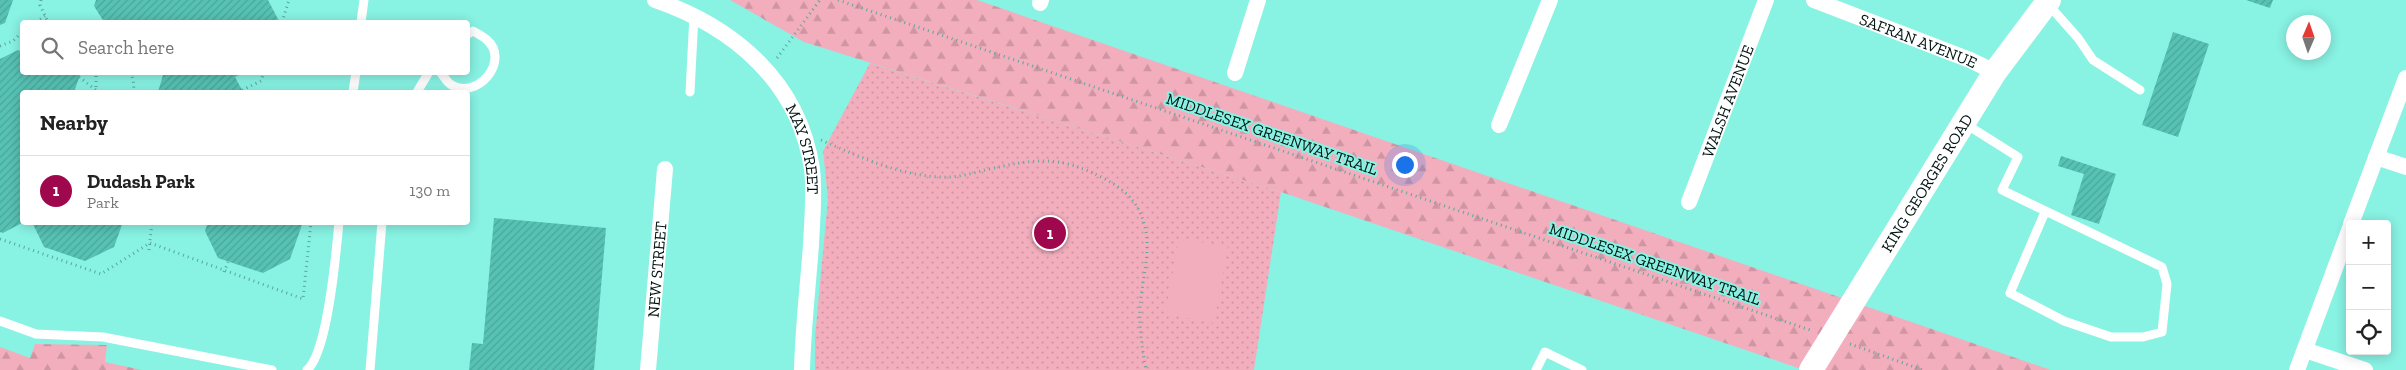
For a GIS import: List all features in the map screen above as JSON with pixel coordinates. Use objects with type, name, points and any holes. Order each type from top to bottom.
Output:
[{"type":"street","name":"MAY STREET","points":[[655,0],[694,15],[718,28],[744,47],[767,72],[786,98],[802,132],[812,169],[813,206],[802,370]]},
{"type":"street","points":[[1235,73],[1258,0]]},
{"type":"street","points":[[1500,125],[1550,0]]},
{"type":"street","name":"WALSH AVENUE","points":[[1689,202],[1766,0]]},
{"type":"street","name":"SAFRAN AVENUE","points":[[1814,0],[1979,63],[1995,72]]},
{"type":"street","name":"KING GEORGES ROAD","points":[[1811,370],[1995,72],[2048,2]]},
{"type":"street","points":[[2353,220],[2406,78]]},
{"type":"street","points":[[2376,157],[2406,167]]},
{"type":"street","name":"NEW STREET","points":[[648,370],[665,169]]},
{"type":"street","points":[[2297,370],[2346,239]]},
{"type":"street","points":[[2304,350],[2365,370]]},
{"type":"lane","points":[[361,20],[364,0]]},
{"type":"lane","points":[[2048,2],[2078,38],[2093,60],[2140,90]]},
{"type":"lane","points":[[690,92],[694,15]]},
{"type":"lane","points":[[443,75],[451,84],[466,88],[482,83],[492,72],[494,54],[488,41],[474,31],[470,33]]},
{"type":"lane","points":[[353,90],[356,75]]},
{"type":"lane","points":[[418,90],[427,75]]},
{"type":"lane","points":[[1964,123],[2018,157],[2002,190],[2162,267],[2167,284],[2162,332],[2143,337],[2111,337],[2064,321],[2010,294],[2045,212]]},
{"type":"lane","points":[[307,370],[315,360],[329,310],[339,225]]},
{"type":"lane","points":[[370,370],[382,225]]},
{"type":"lane","points":[[0,321],[36,334],[104,337],[272,370]]},
{"type":"lane","points":[[1536,370],[1545,352],[1582,370]]},
{"type":"path","points":[[41,0],[40,5],[47,20]]},
{"type":"path","points":[[283,20],[290,0]]},
{"type":"path","points":[[767,72],[820,0]]},
{"type":"path","name":"MIDDLESEX GREENWAY TRAIL","points":[[838,0],[1819,333]]},
{"type":"path","points":[[39,20],[45,16]]},
{"type":"path","points":[[0,46],[13,41],[20,34]]},
{"type":"path","points":[[96,75],[96,90]]},
{"type":"path","points":[[132,75],[133,90]]},
{"type":"path","points":[[242,90],[261,81],[263,75]]},
{"type":"path","points":[[79,77],[95,90]]},
{"type":"path","points":[[802,132],[880,166],[920,175],[942,178],[1020,161],[1047,160],[1066,162],[1089,170],[1118,186],[1137,205],[1145,229],[1146,261],[1140,305],[1140,340],[1146,370]]},
{"type":"path","points":[[149,250],[152,225]]},
{"type":"path","points":[[150,243],[224,272],[303,299],[311,225]]},
{"type":"path","points":[[0,239],[101,274],[150,243]]},
{"type":"path","points":[[224,272],[228,262]]},
{"type":"path","points":[[1846,342],[1923,370]]},
{"type":"green space","points":[[730,0],[977,0],[2051,370],[1804,370],[1281,192],[804,42]]},
{"type":"green space","points":[[870,63],[1281,192],[1254,370],[815,370],[815,337],[828,199],[823,151]]},
{"type":"green space","points":[[1179,238],[1228,247],[1214,323],[1165,314]]},
{"type":"green space","points":[[35,344],[107,345],[105,362],[142,370],[0,370],[0,347],[30,358]]},
{"type":"building","points":[[0,0],[13,0],[5,23],[0,25]]},
{"type":"building","points":[[96,0],[268,0],[278,20],[103,20],[94,6]]},
{"type":"building","points":[[2246,0],[2273,0],[2270,8]]},
{"type":"building","points":[[2173,32],[2209,44],[2178,137],[2142,125]]},
{"type":"building","points":[[18,50],[20,51],[20,75],[80,75],[75,90],[20,90],[20,224],[3,233],[0,232],[0,59]]},
{"type":"building","points":[[163,75],[239,75],[235,77],[242,90],[159,90]]},
{"type":"building","points":[[2061,156],[2116,174],[2099,224],[2071,215],[2084,174],[2058,166]]},
{"type":"building","points":[[494,218],[606,228],[594,370],[469,370],[472,343],[483,344]]},
{"type":"building","points":[[33,225],[122,225],[114,247],[85,261],[44,247]]},
{"type":"building","points":[[207,225],[302,225],[290,259],[263,273],[218,258],[205,231]]},
{"type":"place","name":"Dudash Park","points":[[1050,233]]}]
